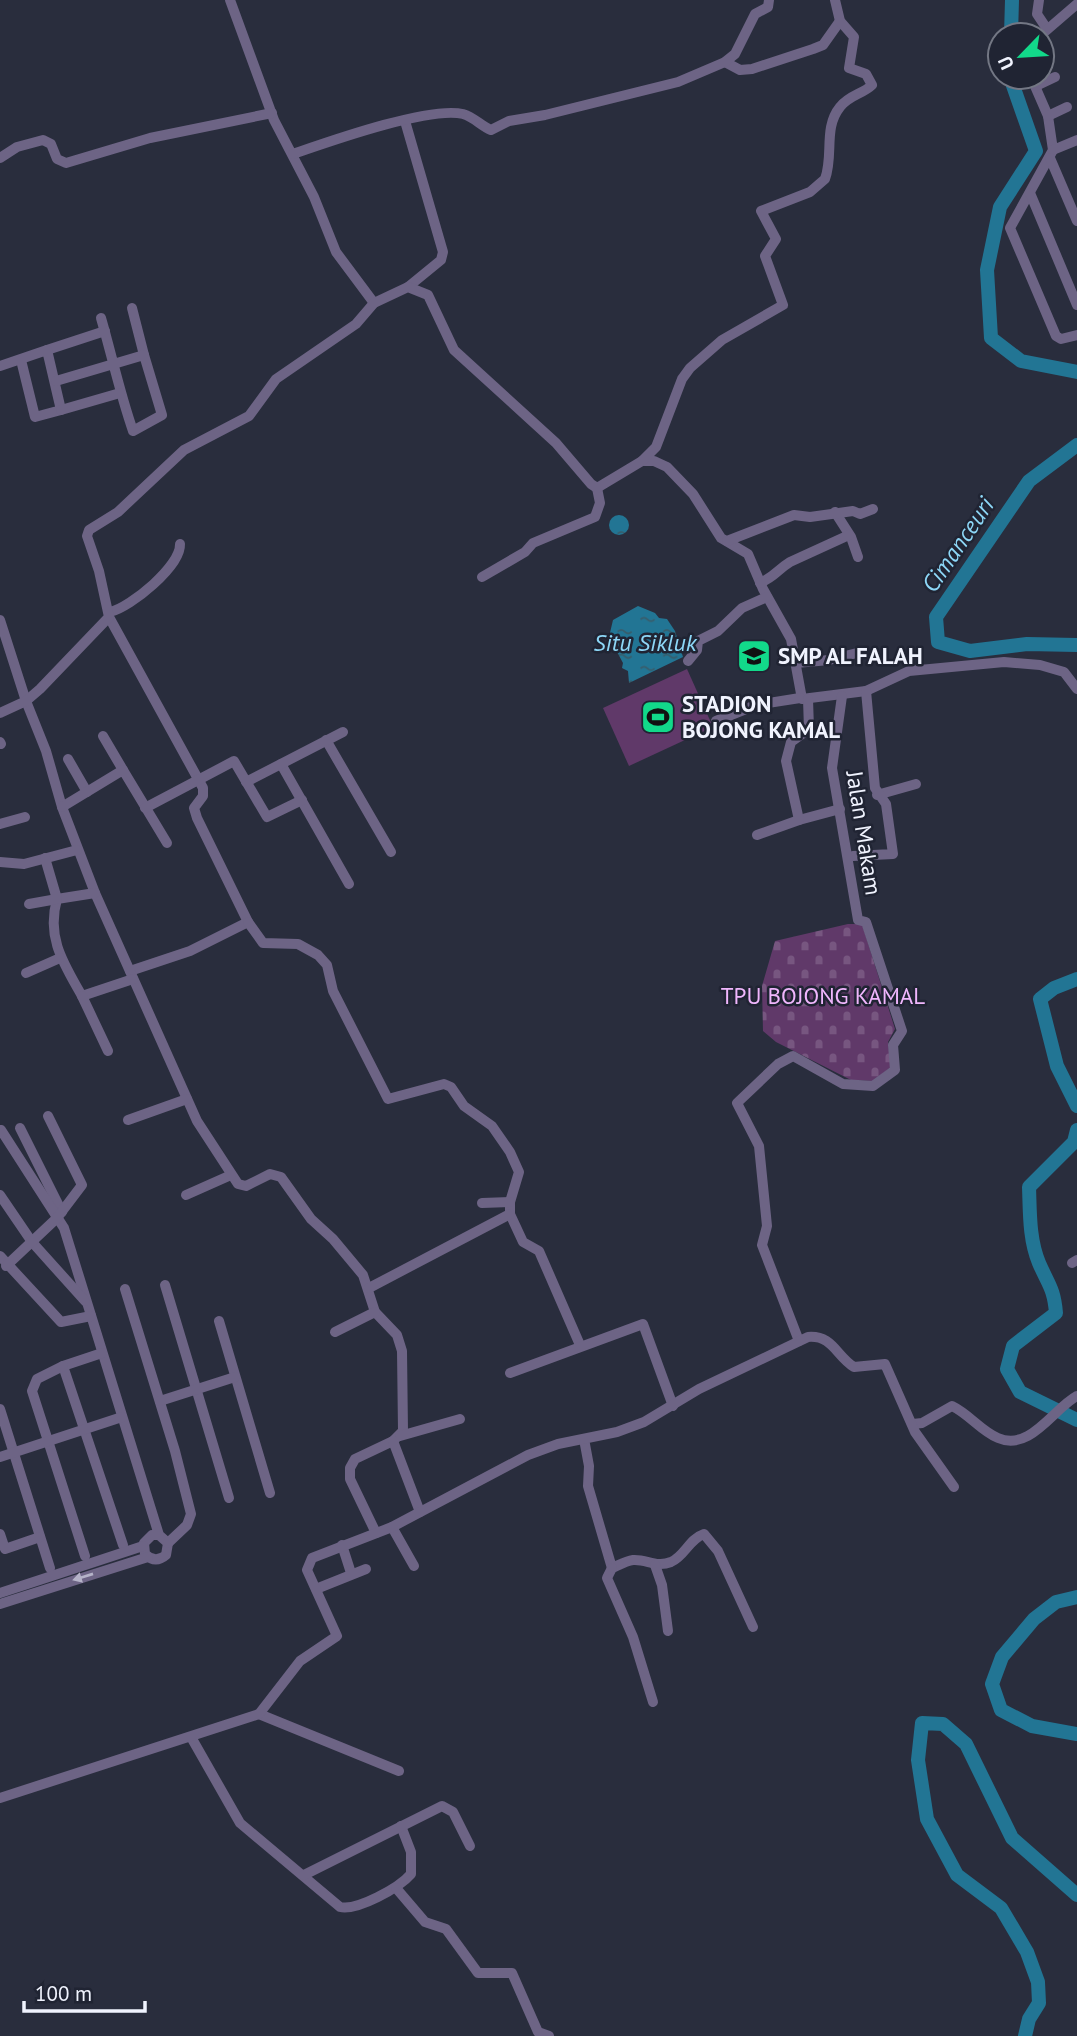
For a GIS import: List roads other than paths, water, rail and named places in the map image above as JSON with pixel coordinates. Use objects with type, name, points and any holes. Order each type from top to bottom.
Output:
[{"type":"street","points":[[230,0],[272,113],[336,252],[374,303]]},
{"type":"street","points":[[293,154],[381,125],[457,113],[470,117],[491,130],[509,121],[678,82],[726,62],[735,54],[755,14],[768,7],[769,0]]},
{"type":"street","points":[[597,488],[642,461],[660,441],[686,373],[717,343],[783,305],[765,256],[776,239],[761,211],[810,192],[825,178],[830,132],[836,113],[849,98],[872,85],[866,74],[849,68],[855,39],[840,21],[835,0]]},
{"type":"street","points":[[1039,0],[1037,14],[1040,21]]},
{"type":"street","points":[[1056,22],[1077,4]]},
{"type":"street","points":[[726,62],[740,70],[752,69],[813,49],[823,45],[840,21]]},
{"type":"street","points":[[1038,91],[1048,116],[1051,154],[1077,221]]},
{"type":"street","points":[[1048,116],[1067,107]]},
{"type":"street","points":[[0,158],[17,147],[43,139],[51,144],[57,159],[66,163],[150,138],[272,113]]},
{"type":"street","points":[[405,121],[443,253],[440,260],[408,287],[374,303],[356,324],[276,379],[254,412],[184,450],[118,512],[88,532],[109,615],[198,779],[204,793],[194,808],[197,818],[248,922],[262,943],[299,944],[316,954],[327,965],[333,991],[388,1099],[444,1084],[451,1087],[464,1106],[492,1126],[510,1152],[519,1172],[509,1202],[510,1214],[523,1242],[539,1251],[580,1345]]},
{"type":"street","points":[[1077,140],[1051,154],[1013,217],[1011,229],[1056,336],[1061,339],[1077,335]]},
{"type":"street","points":[[1030,192],[1077,305]]},
{"type":"street","points":[[408,287],[424,292],[431,299],[450,343],[459,356],[556,443],[597,488],[600,503],[595,517],[533,544],[525,552],[482,577]]},
{"type":"street","points":[[101,318],[120,393],[133,431],[162,415],[132,308]]},
{"type":"street","points":[[0,366],[105,331]]},
{"type":"street","points":[[47,350],[61,410]]},
{"type":"street","points":[[56,381],[144,355]]},
{"type":"street","points":[[21,360],[36,422],[61,410],[120,393]]},
{"type":"street","points":[[642,461],[654,461],[667,467],[693,494],[718,535],[748,554],[767,597],[791,639],[809,729],[791,742],[786,761],[799,820]]},
{"type":"street","points":[[727,541],[794,515],[810,517],[835,512],[860,514],[873,509]]},
{"type":"street","points":[[835,512],[858,557]]},
{"type":"street","points":[[760,583],[777,576],[782,567],[790,562],[849,535]]},
{"type":"street","points":[[0,713],[26,701],[109,615],[128,606],[140,596],[176,561],[180,544]]},
{"type":"street","points":[[688,662],[697,650],[698,641],[718,631],[742,608],[767,597]]},
{"type":"street","points":[[0,620],[26,701],[46,751],[62,807],[95,894],[187,1099],[238,1184],[246,1186],[270,1174],[281,1177],[311,1219],[349,1258],[369,1288],[375,1312],[401,1345],[405,1426],[396,1439]]},
{"type":"street","points":[[796,663],[829,660],[860,652]]},
{"type":"street","points":[[716,721],[756,705],[866,691],[909,671],[1004,662],[1040,665],[1064,672],[1077,689]]},
{"type":"street","points":[[853,856],[893,854],[886,804],[877,794],[866,691]]},
{"type":"street","name":"Jalan Makam","points":[[799,1341],[762,1245],[767,1226],[759,1146],[737,1103],[778,1064],[793,1056],[844,1084],[873,1086],[895,1070],[893,1045],[902,1031],[866,922],[858,920],[832,768],[842,696]]},
{"type":"street","points":[[246,782],[343,732]]},
{"type":"street","points":[[103,736],[167,842]]},
{"type":"street","points":[[326,740],[391,852]]},
{"type":"street","points":[[68,759],[87,792]]},
{"type":"street","points":[[145,808],[234,761],[267,817],[302,800]]},
{"type":"street","points":[[281,764],[349,884]]},
{"type":"street","points":[[62,807],[123,771]]},
{"type":"street","points":[[877,794],[916,785]]},
{"type":"street","points":[[757,835],[840,809]]},
{"type":"street","points":[[0,824],[25,817]]},
{"type":"street","points":[[0,862],[19,864],[78,850]]},
{"type":"street","points":[[45,858],[57,899],[54,932],[60,958],[82,996],[108,1051]]},
{"type":"street","points":[[30,904],[95,894]]},
{"type":"street","points":[[82,996],[190,951],[248,922]]},
{"type":"street","points":[[26,973],[60,958]]},
{"type":"street","points":[[128,1120],[187,1099]]},
{"type":"street","points":[[6,1266],[60,1215],[82,1185],[48,1115]]},
{"type":"street","points":[[20,1128],[60,1215],[159,1535],[168,1543]]},
{"type":"street","points":[[1,1130],[60,1215]]},
{"type":"street","points":[[186,1195],[232,1175]]},
{"type":"street","points":[[0,1195],[32,1242],[87,1304]]},
{"type":"street","points":[[482,1203],[509,1202]]},
{"type":"street","points":[[369,1288],[510,1214]]},
{"type":"street","points":[[0,1256],[6,1266],[61,1322],[91,1316]]},
{"type":"street","points":[[165,1285],[229,1497]]},
{"type":"street","points":[[0,1604],[148,1557],[155,1560],[163,1558],[168,1551],[168,1543],[187,1525],[191,1514],[125,1289]]},
{"type":"street","points":[[335,1332],[375,1312]]},
{"type":"street","points":[[219,1321],[270,1493]]},
{"type":"street","points":[[510,1373],[643,1324],[673,1406]]},
{"type":"street","points":[[0,1798],[259,1714],[300,1661],[337,1636],[307,1570],[310,1560],[392,1527],[528,1455],[644,1422],[699,1389],[765,1360],[808,1336],[823,1338],[854,1367],[885,1364],[922,1444],[954,1487]]},
{"type":"street","points":[[85,1556],[33,1385],[37,1379],[63,1366],[102,1353]]},
{"type":"street","points":[[63,1366],[123,1545]]},
{"type":"street","points":[[160,1401],[235,1377]]},
{"type":"street","points":[[913,1424],[919,1424],[952,1406],[996,1437],[1009,1440],[1030,1434],[1077,1396]]},
{"type":"street","points":[[0,1409],[50,1568]]},
{"type":"street","points":[[0,1457],[122,1417]]},
{"type":"street","points":[[376,1533],[350,1479],[350,1468],[355,1459],[396,1439],[460,1419]]},
{"type":"street","points":[[396,1439],[419,1512]]},
{"type":"street","points":[[584,1439],[589,1466],[588,1486],[612,1568],[607,1578],[632,1637],[653,1702]]},
{"type":"street","points":[[392,1527],[414,1566]]},
{"type":"street","points":[[0,1534],[5,1549],[40,1537]]},
{"type":"street","points":[[612,1568],[635,1560],[655,1565],[676,1559],[692,1540],[704,1534],[708,1536],[753,1627]]},
{"type":"street","points":[[0,1594],[144,1546],[149,1537],[159,1535]]},
{"type":"street","points":[[342,1545],[351,1573]]},
{"type":"street","points":[[144,1546],[148,1557]]},
{"type":"street","points":[[655,1565],[662,1585],[668,1631]]},
{"type":"street","points":[[316,1589],[366,1569]]},
{"type":"street","points":[[259,1714],[399,1771]]},
{"type":"street","points":[[191,1737],[235,1818],[334,1903],[345,1908],[396,1888],[411,1874],[411,1852],[401,1826]]},
{"type":"street","points":[[304,1875],[445,1806],[453,1812],[470,1846]]},
{"type":"street","points":[[396,1888],[425,1922],[446,1929],[478,1973],[512,1973],[538,2032],[549,2036]]},
{"type":"water","points":[[619,515],[626,518],[629,525],[626,532],[619,535],[612,532],[609,525],[612,518]]},
{"type":"water","name":"Situ Sikluk","points":[[638,606],[655,613],[659,618],[667,619],[675,631],[683,657],[629,683],[628,671],[622,668],[623,663],[609,637],[613,620]]},
{"type":"waterway","name":"Cimanceuri","points":[[1011,21],[1012,0]]},
{"type":"waterway","name":"Cimanceuri","points":[[1015,91],[1036,151],[1000,207],[987,270],[991,338],[1021,361],[1077,372]]},
{"type":"waterway","name":"Cimanceuri","points":[[1077,445],[1029,481],[936,617],[938,642],[970,651],[1027,644],[1077,645]]},
{"type":"waterway","name":"Cimanceuri","points":[[1077,979],[1054,988],[1040,999],[1057,1066],[1077,1106]]},
{"type":"waterway","name":"Cimanceuri","points":[[1077,1130],[1074,1142],[1029,1187],[1033,1245],[1052,1292],[1056,1313],[1013,1346],[1007,1369],[1020,1392],[1077,1420]]},
{"type":"waterway","name":"Cimanceuri","points":[[1077,1597],[1056,1602],[1034,1619],[1002,1657],[992,1684],[1001,1710],[1032,1726],[1077,1734]]},
{"type":"waterway","name":"Cimanceuri","points":[[1025,2036],[1029,2019],[1039,2003],[1038,1982],[1027,1952],[1001,1908],[957,1875],[927,1819],[918,1760],[922,1723],[943,1724],[966,1744],[1012,1838],[1077,1895]]},
{"type":"place","name":"SMP AL FALAH","points":[[754,656]]},
{"type":"place","name":"STADION BOJONG KAMAL","points":[[658,717]]},
{"type":"park label","name":"TPU BOJONG KAMAL","points":[[823,996]]}]
